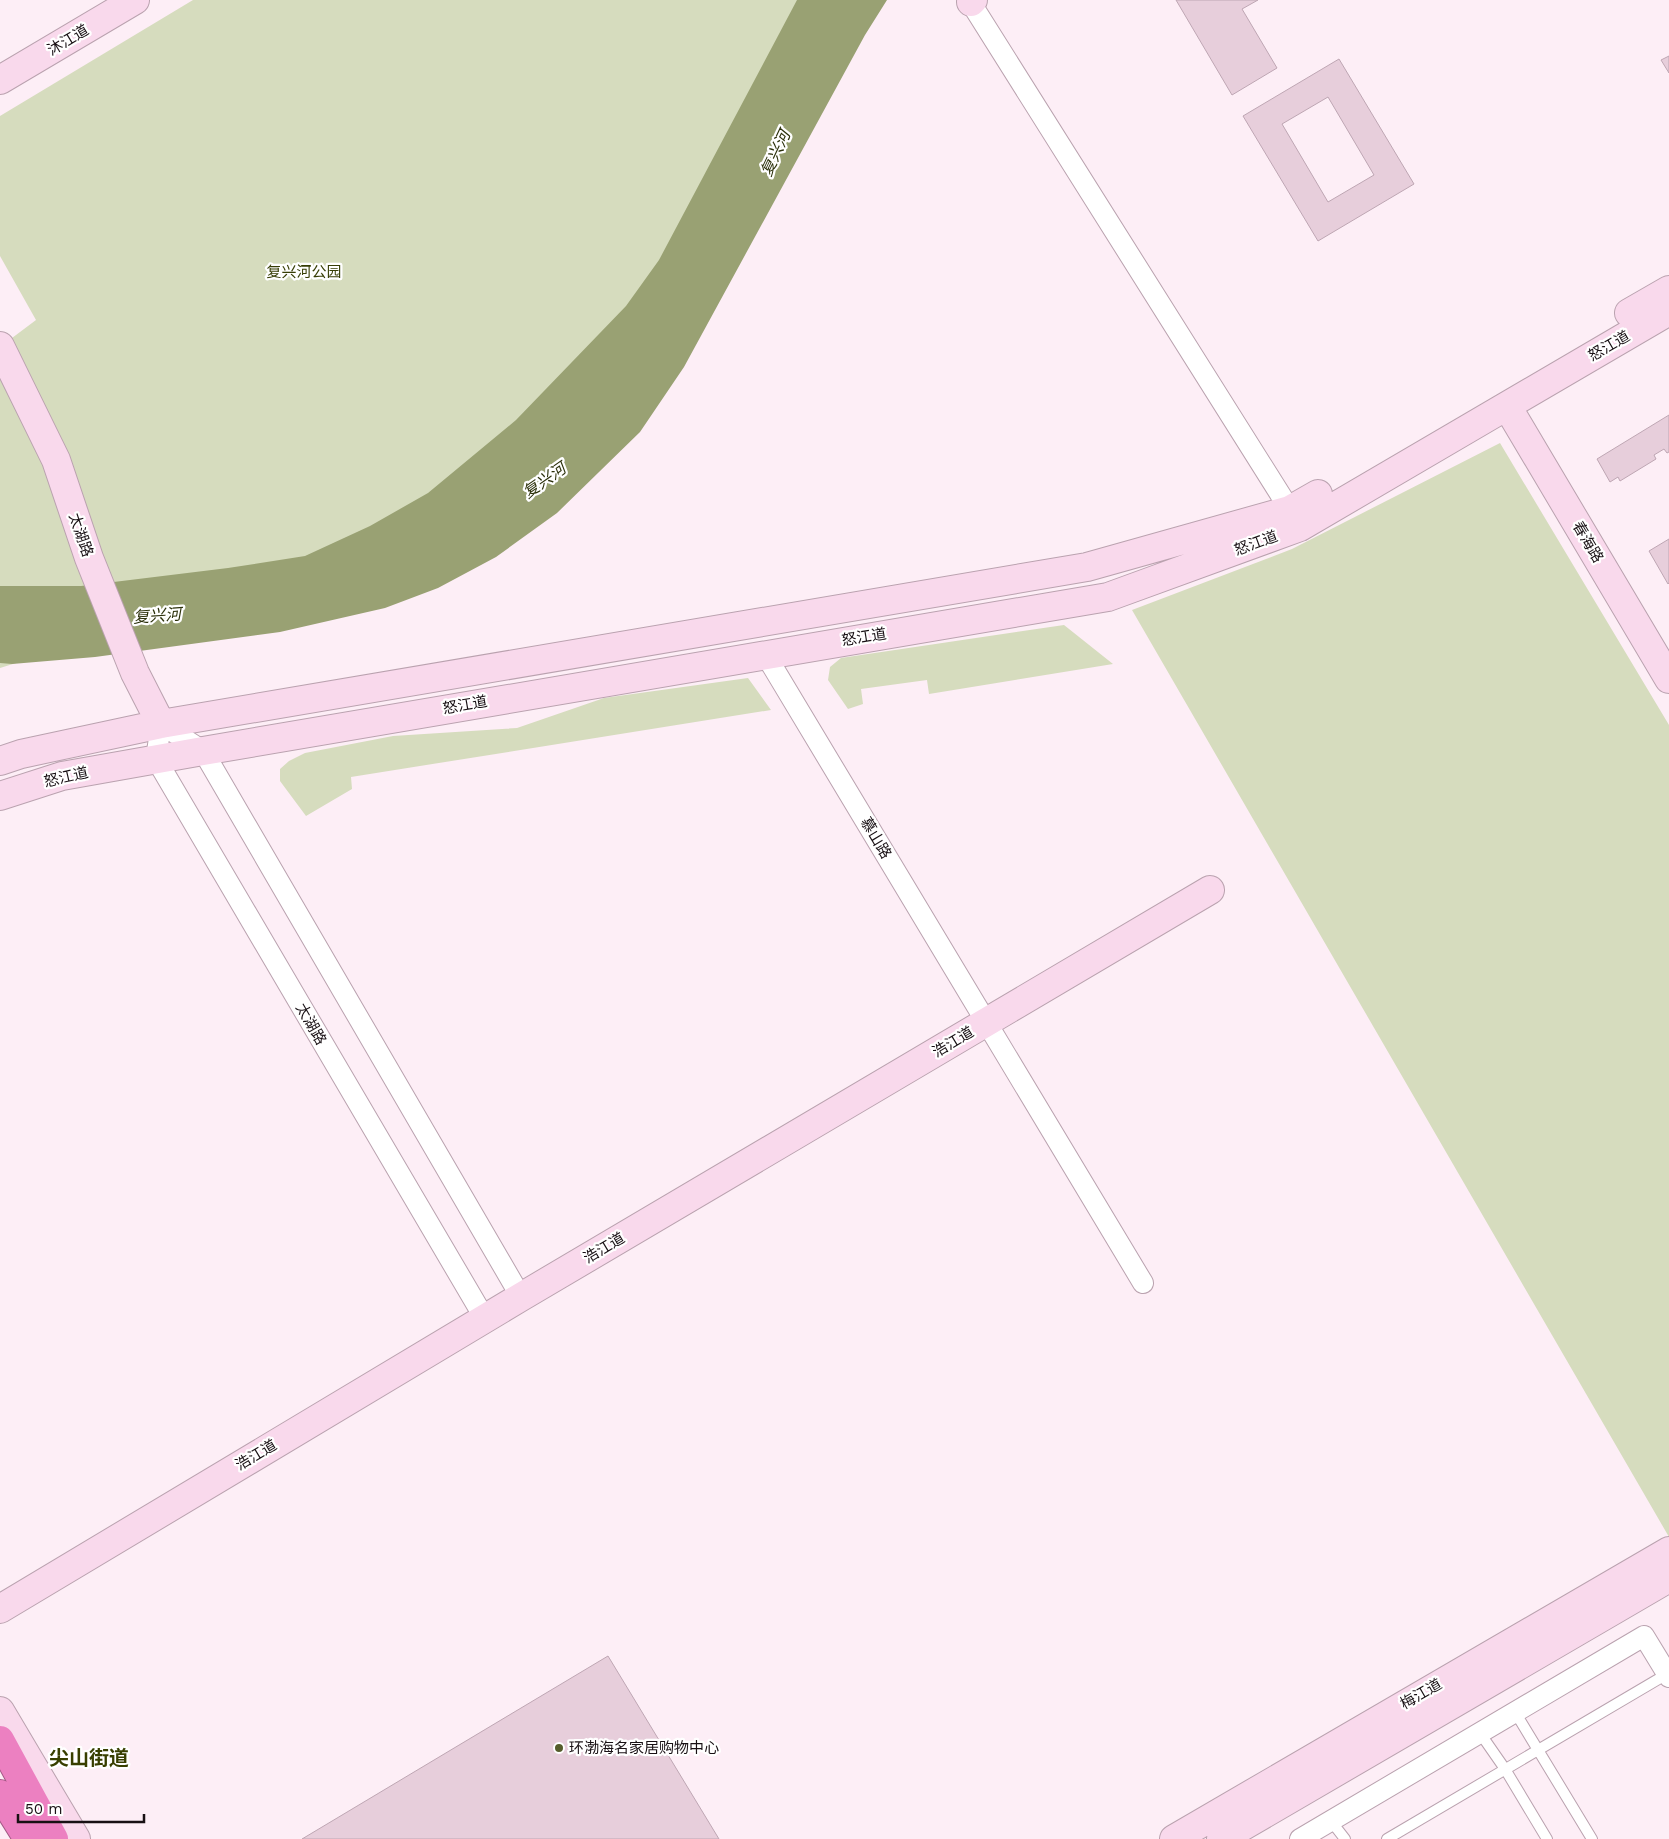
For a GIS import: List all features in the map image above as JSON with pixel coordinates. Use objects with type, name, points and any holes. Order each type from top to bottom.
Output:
[{"type":"highway","points":[[0,1740],[54,1839]]},
{"type":"highway","points":[[0,1794],[28,1839]]},
{"type":"street","name":"沐江道","points":[[0,80],[135,0]]},
{"type":"street","points":[[971,1],[1295,518]]},
{"type":"street","name":"怒江道","points":[[0,761],[21,754],[161,724],[1087,567],[1295,518],[1669,290]]},
{"type":"street","name":"怒江道","points":[[0,796],[62,776],[203,750],[1108,597],[1295,518],[1507,406],[1669,312]]},
{"type":"street","name":"太湖路","points":[[0,346],[56,460],[89,558],[135,674],[161,724]]},
{"type":"street","name":"春海路","points":[[1507,406],[1669,678]]},
{"type":"street","name":"慕山路","points":[[765,654],[1143,1283]]},
{"type":"street","points":[[156,760],[161,724],[203,750],[521,1297]]},
{"type":"street","name":"太湖路","points":[[156,760],[485,1319]]},
{"type":"street","name":"浩江道","points":[[0,1609],[521,1297],[1210,890]]},
{"type":"street","name":"梅江道","points":[[1174,1839],[1669,1551]]},
{"type":"street","name":"梅江道","points":[[1221,1839],[1669,1578]]},
{"type":"street","points":[[1300,1839],[1644,1636],[1668,1675]]},
{"type":"street","points":[[0,1711],[76,1839]]},
{"type":"street","points":[[0,1722],[29,1760]]},
{"type":"lane","points":[[1387,1839],[1668,1675]]},
{"type":"lane","points":[[1515,1712],[1592,1839]]},
{"type":"lane","points":[[1480,1733],[1505,1769],[1548,1839]]},
{"type":"lane","points":[[1331,1820],[1345,1839]]},
{"type":"green space","name":"复兴河公园","points":[[193,0],[838,0],[617,388],[378,551],[0,668],[0,347],[36,320],[0,256],[0,116]]},
{"type":"green space","points":[[1500,443],[1669,725],[1669,1537],[1132,610],[1292,549]]},
{"type":"green space","points":[[1064,625],[1113,664],[929,694],[927,680],[861,689],[863,704],[848,709],[828,680],[830,667],[841,658]]},
{"type":"green space","points":[[748,678],[771,710],[351,777],[352,789],[306,816],[280,781],[280,769],[289,761],[305,753],[393,736],[517,728],[604,698]]},
{"type":"water","name":"复兴河","points":[[797,0],[887,0],[865,35],[684,367],[640,432],[557,513],[496,557],[438,588],[385,608],[280,632],[95,657],[12,664],[0,663],[0,586],[81,586],[228,568],[305,556],[370,526],[428,493],[516,420],[626,306],[659,260]]},
{"type":"building","points":[[1176,0],[1258,0],[1242,9],[1277,68],[1232,95]]},
{"type":"building","points":[[1669,56],[1669,73],[1661,60]]},
{"type":"building","points":[[1339,59],[1414,184],[1318,241],[1243,116]],"holes":[[[1328,97],[1374,175],[1328,202],[1282,124]]]},
{"type":"building","points":[[1669,415],[1669,452],[1667,453],[1664,449],[1654,455],[1656,459],[1620,481],[1618,477],[1610,482],[1597,459]]},
{"type":"building","points":[[1669,539],[1669,583],[1668,584],[1649,551]]},
{"type":"building","name":"环渤海名家居购物中心","points":[[608,1656],[719,1839],[302,1839]]},
{"type":"place","name":"环渤海名家居购物中心","points":[[559,1748]]},
{"type":"district","name":"尖山街道","points":[[89,1758]]}]
